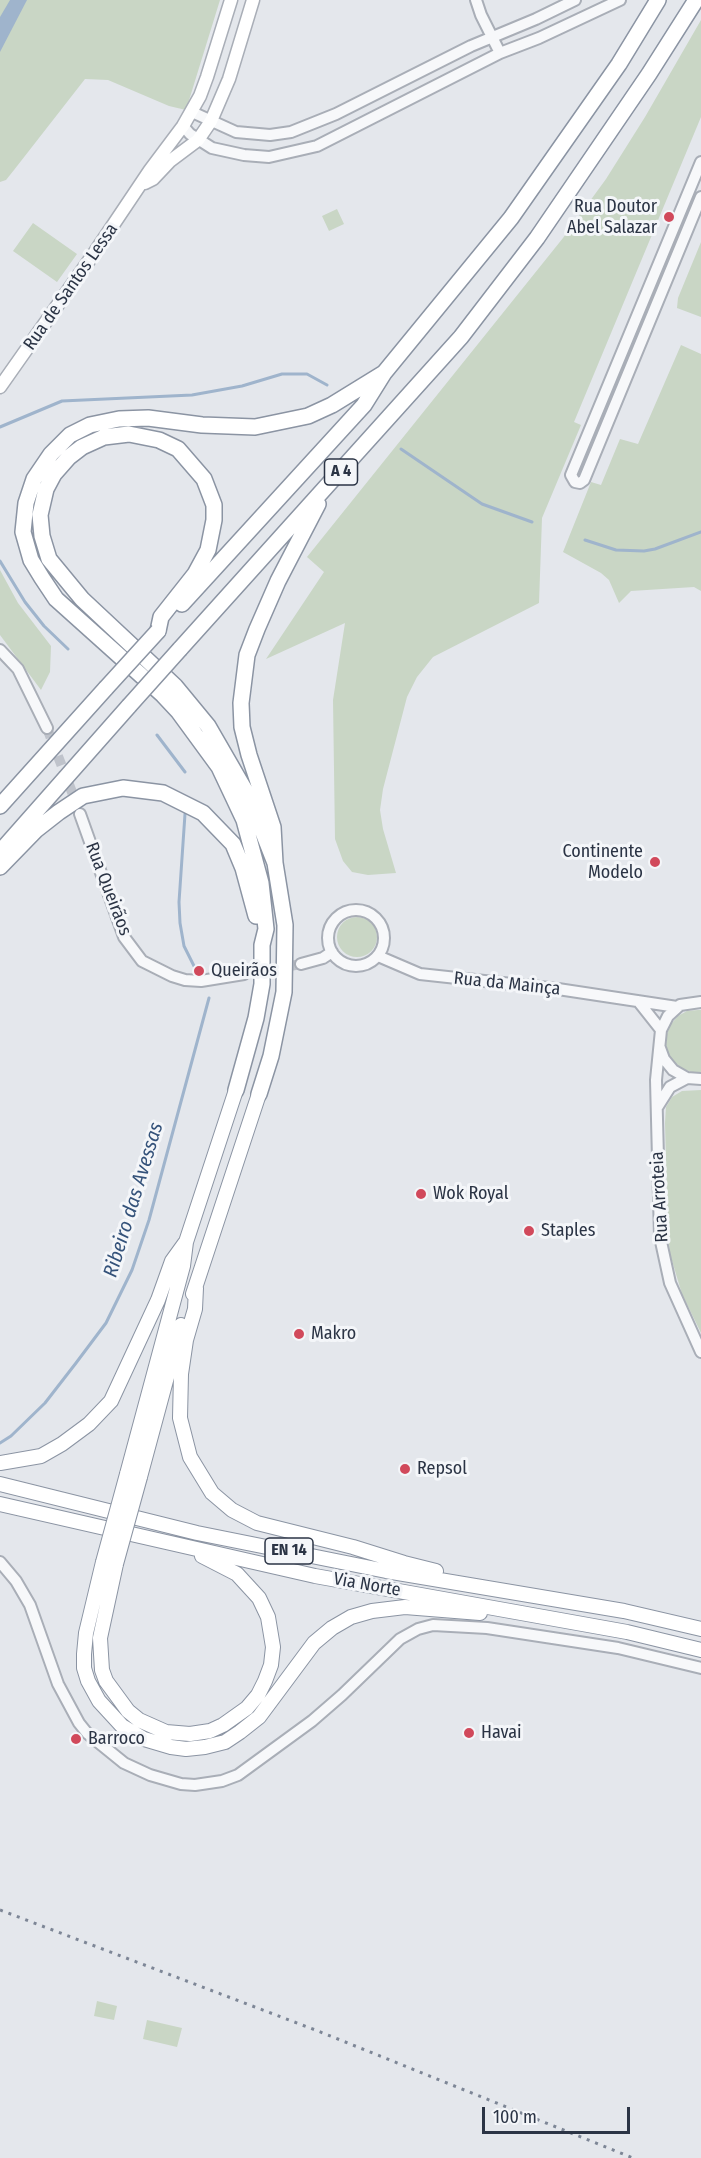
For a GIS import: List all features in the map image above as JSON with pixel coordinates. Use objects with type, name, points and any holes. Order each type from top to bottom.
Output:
[{"type":"highway","name":"A 4","points":[[0,806],[363,405],[384,373],[511,218],[619,64],[658,0]]},
{"type":"highway","name":"A 4","points":[[2,861],[129,706],[461,338],[537,238],[649,74],[696,0]]},
{"type":"highway","points":[[262,945],[266,929],[256,862],[244,820],[225,777],[196,734],[164,695],[56,599],[31,560],[24,532],[26,503],[34,479],[51,454],[70,435],[90,425],[119,419],[148,418],[228,427],[265,425],[308,416],[332,405],[384,373]]},
{"type":"highway","points":[[158,631],[161,617],[195,573],[208,550],[214,520],[214,505],[204,478],[178,449],[159,440],[129,435],[104,437],[82,447],[69,457],[54,474],[46,489],[40,514],[42,536],[49,559],[82,599],[175,686],[208,726],[249,797],[275,863]]},
{"type":"highway","points":[[326,488],[267,606],[247,655],[241,703],[242,727],[249,755],[273,827],[275,863],[285,925],[284,992],[271,1056],[196,1288],[185,1308],[110,1563],[86,1633],[84,1668],[99,1701],[122,1726],[144,1739],[171,1747],[186,1749],[205,1747],[225,1742],[259,1717],[314,1644],[332,1628],[351,1617],[372,1611],[405,1607],[534,1615]]},
{"type":"highway","points":[[2,861],[36,830],[83,796],[123,788],[164,793],[203,813],[232,844],[250,891],[262,945],[262,984],[256,1018],[236,1090],[186,1242],[183,1266],[134,1476]]},
{"type":"highway","points":[[0,1463],[41,1456],[89,1424],[111,1401],[158,1300],[172,1261],[186,1242]]},
{"type":"highway","points":[[196,1288],[195,1309],[180,1374],[180,1418],[190,1457],[198,1472],[212,1493],[232,1510],[257,1523],[353,1547],[404,1563],[580,1603]]},
{"type":"highway","name":"Via Norte","points":[[0,1484],[197,1533],[386,1571],[624,1611],[701,1629]]},
{"type":"highway","name":"Via Norte","points":[[0,1504],[315,1576],[627,1632],[701,1650]]},
{"type":"highway","points":[[110,1563],[100,1638],[102,1670],[106,1681],[128,1711],[151,1727],[177,1733],[210,1731],[236,1716],[258,1695],[271,1665],[272,1632],[259,1598],[237,1574],[181,1545]]},
{"type":"main road","name":"Rua de Santos Lessa","points":[[0,387],[192,112],[207,77],[231,0]]},
{"type":"main road","name":"Rua de Santos Lessa","points":[[142,185],[153,179],[170,161],[198,140],[212,121],[229,79],[253,0]]},
{"type":"street","points":[[476,0],[500,53]]},
{"type":"street","points":[[192,112],[236,132],[270,135],[291,132],[311,126],[492,37],[575,0]]},
{"type":"street","points":[[183,126],[198,140],[212,148],[244,155],[269,157],[317,146],[500,53],[539,38],[620,0]]},
{"type":"street","points":[[357,103],[366,122]]},
{"type":"street","points":[[701,162],[571,475],[575,482],[580,483],[584,480],[701,197]]},
{"type":"street","points":[[0,650],[18,669],[46,728]]},
{"type":"street","name":"Rua Queirãos","points":[[80,814],[124,937],[142,961],[185,980],[201,981],[244,974]]},
{"type":"street","points":[[353,910],[364,911],[374,916],[381,924],[384,935],[383,946],[378,956],[370,963],[359,966],[348,965],[339,960],[332,952],[328,941],[329,930],[334,920],[343,913],[353,910]]},
{"type":"street","points":[[301,964],[323,958],[332,952]]},
{"type":"street","name":"Rua da Mainça","points":[[378,956],[420,974],[558,989],[677,1007]]},
{"type":"street","points":[[638,1001],[661,1030],[668,1016],[677,1007],[701,1002]]},
{"type":"street","name":"Rua Arroteia","points":[[661,1030],[656,1080],[660,1237],[670,1283],[701,1352]]},
{"type":"street","points":[[660,1045],[664,1059],[674,1070],[687,1077],[701,1079]]},
{"type":"street","points":[[658,1106],[670,1087],[687,1077]]},
{"type":"street","points":[[0,1562],[16,1581],[30,1605],[58,1684],[83,1728],[124,1763],[150,1775],[181,1784],[195,1785],[222,1781],[238,1774],[312,1721],[400,1639],[418,1629],[433,1625],[487,1628],[618,1648],[701,1668]]},
{"type":"green space","points":[[0,0],[220,0],[186,110],[169,106],[108,80],[85,79],[6,180],[0,182]]},
{"type":"green space","points":[[701,20],[701,117],[574,422],[581,425],[542,518],[539,603],[433,657],[417,677],[407,697],[383,789],[380,810],[396,873],[368,875],[352,872],[343,861],[335,839],[333,700],[345,623],[266,659],[324,572],[307,557],[563,238],[606,179]]},
{"type":"green space","points":[[337,209],[344,224],[329,231],[322,216]]},
{"type":"green space","points":[[33,223],[77,254],[57,282],[13,251]]},
{"type":"green space","points":[[701,242],[701,317],[677,308],[678,298]]},
{"type":"green space","points":[[681,345],[701,354],[701,591],[694,587],[631,591],[619,603],[609,580],[601,573],[563,552],[591,482],[601,485],[620,439],[638,444]]},
{"type":"green space","points":[[0,570],[18,603],[51,646],[50,672],[41,690],[0,635]]},
{"type":"green space","points":[[357,917],[371,923],[377,937],[371,951],[357,957],[343,951],[337,937],[343,923]]},
{"type":"green space","points":[[701,1010],[701,1072],[692,1072],[683,1069],[669,1055],[666,1045],[667,1034],[671,1024],[678,1016],[687,1011]]},
{"type":"green space","points":[[701,1090],[701,1333],[682,1294],[670,1254],[665,1123],[666,1107],[672,1097],[682,1091]]},
{"type":"green space","points":[[97,2001],[117,2006],[114,2020],[94,2016]]},
{"type":"green space","points":[[147,2020],[182,2028],[177,2047],[143,2039]]},
{"type":"water","points":[[10,0],[27,0],[0,52],[0,17]]},
{"type":"waterway","points":[[0,427],[62,401],[192,395],[242,386],[282,374],[307,374],[327,385]]},
{"type":"waterway","points":[[401,449],[482,504],[532,522]]},
{"type":"waterway","points":[[585,540],[616,550],[644,551],[701,532]]},
{"type":"waterway","name":"Ribeiro das Avessas","points":[[0,561],[25,602],[44,626],[68,649]]},
{"type":"waterway","name":"Ribeiro das Avessas","points":[[157,735],[185,772]]},
{"type":"waterway","name":"Ribeiro das Avessas","points":[[185,814],[179,902],[180,923],[184,946],[194,966]]},
{"type":"waterway","name":"Ribeiro das Avessas","points":[[0,1443],[11,1436],[45,1403],[76,1363],[106,1323],[132,1270],[149,1220],[209,998]]},
{"type":"tunnel","points":[[47,728],[77,805]]},
{"type":"tunnel","points":[[244,974],[301,964]]},
{"type":"railway","points":[[0,1910],[318,2031],[633,2158]]},
{"type":"place","name":"Rua Doutor Abel Salazar","points":[[669,217]]},
{"type":"place","name":"Continente Modelo","points":[[655,862]]},
{"type":"place","name":"Queirãos","points":[[199,971]]},
{"type":"place","name":"Wok Royal","points":[[421,1194]]},
{"type":"place","name":"Staples","points":[[529,1231]]},
{"type":"place","name":"Makro","points":[[299,1334]]},
{"type":"place","name":"Repsol","points":[[405,1469]]},
{"type":"place","name":"Havai","points":[[469,1733]]},
{"type":"place","name":"Barroco","points":[[76,1739]]}]
